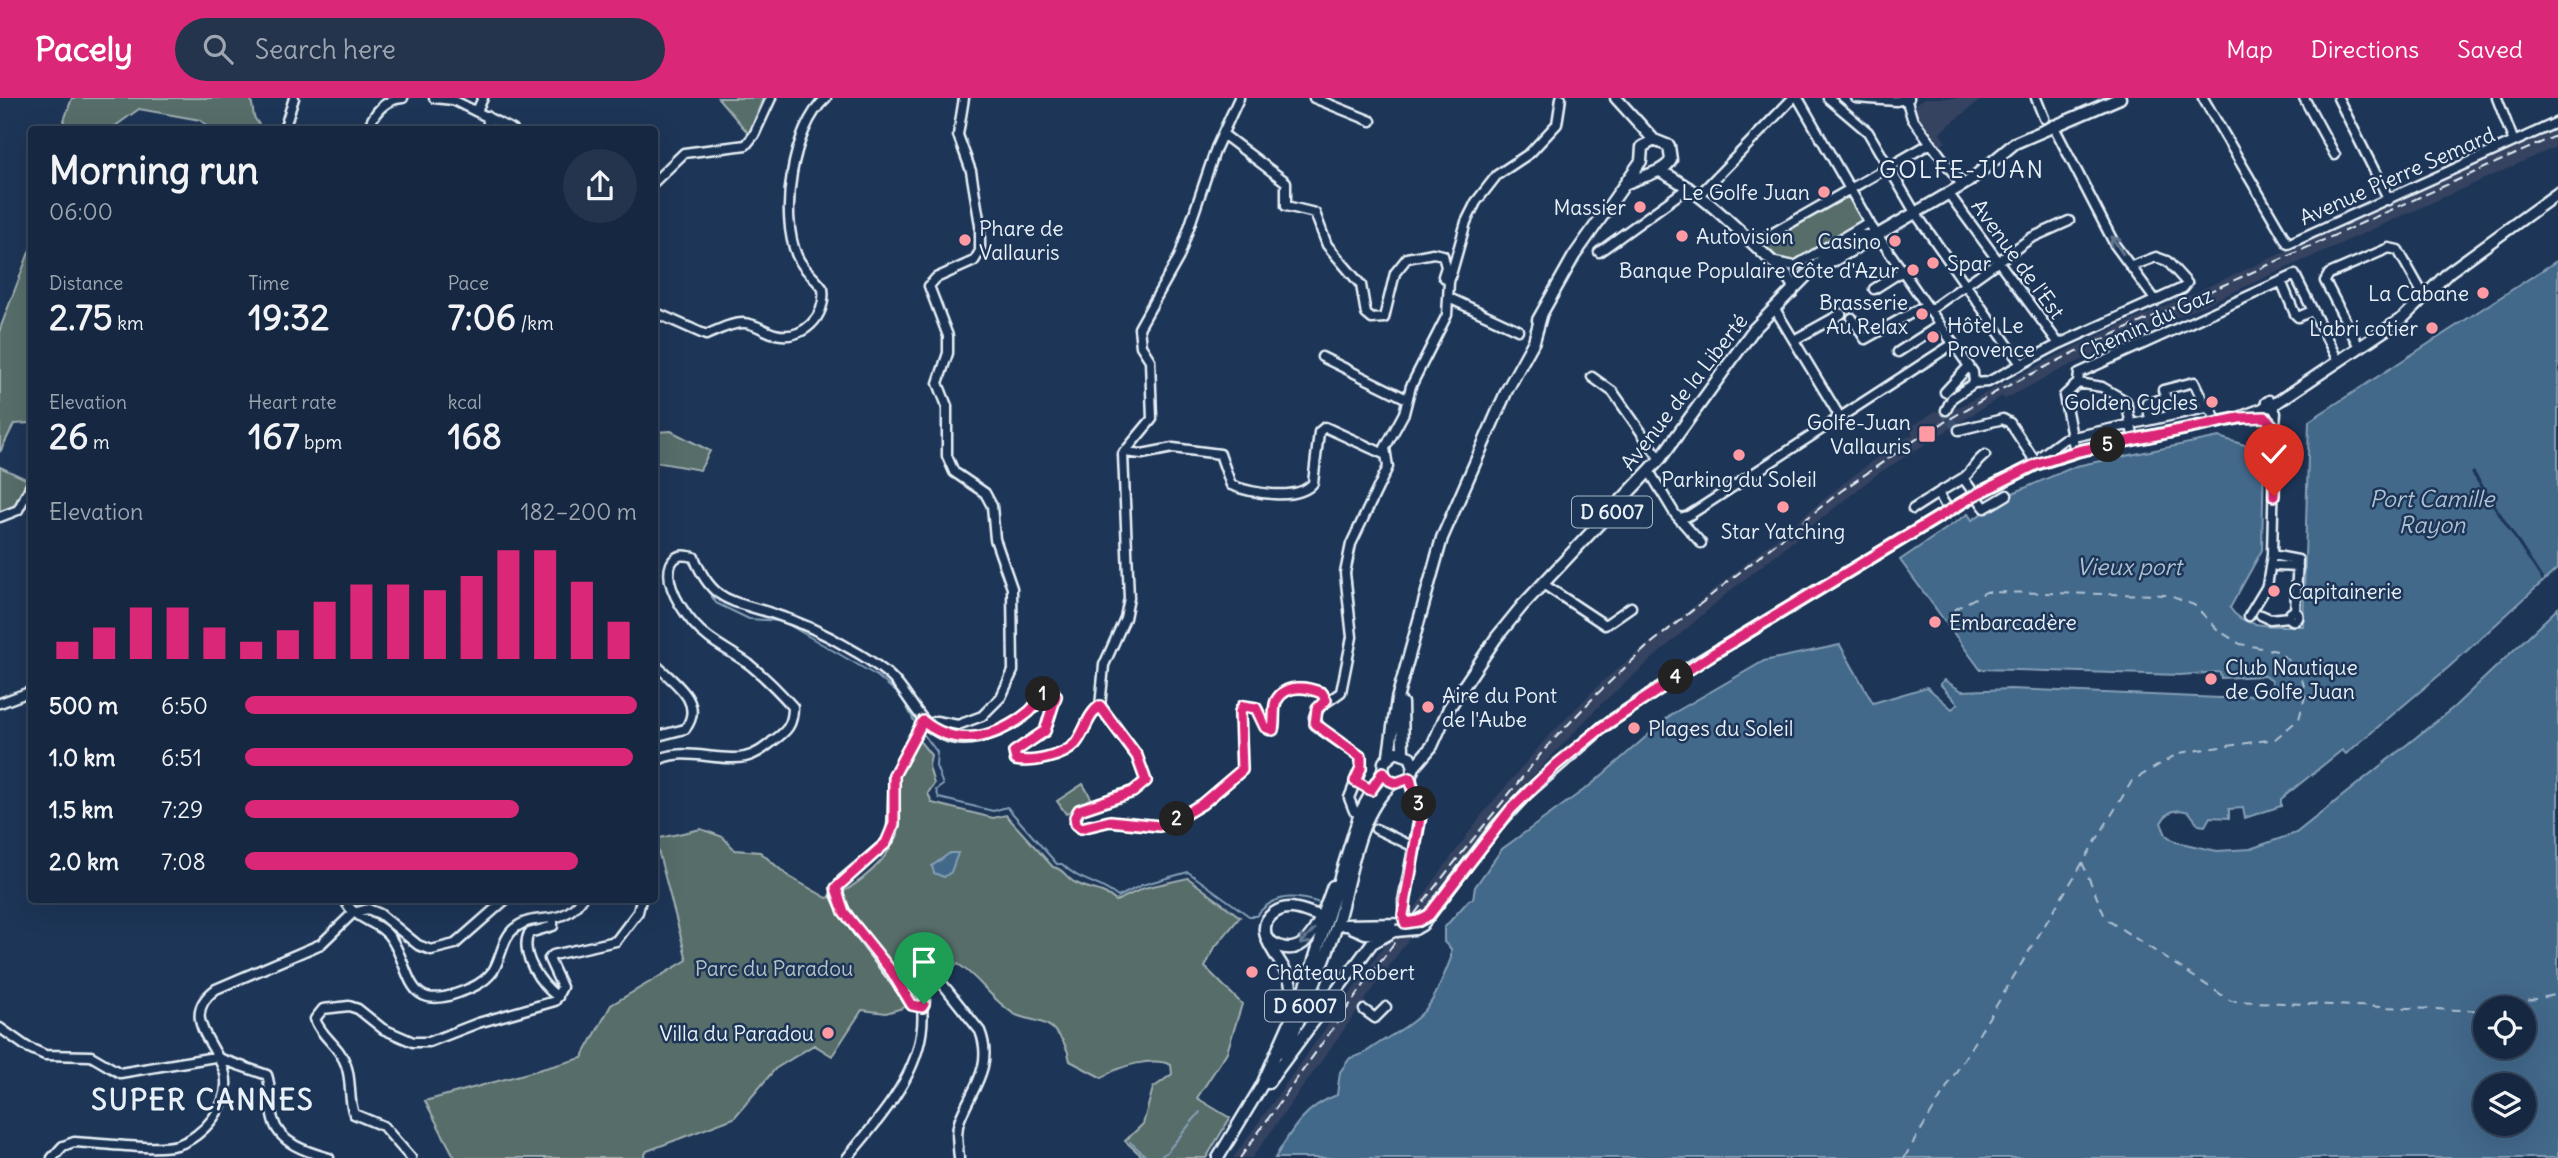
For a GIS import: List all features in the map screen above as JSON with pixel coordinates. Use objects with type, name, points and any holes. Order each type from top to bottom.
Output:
[{"type":"main road","points":[[1616,98],[1630,113],[1649,142],[1669,146],[1671,160],[1685,184]]},
{"type":"main road","name":"Avenue de la Liberté","points":[[1436,735],[1449,708],[1496,638],[1660,459],[1754,329],[1808,277],[1822,259],[1860,236],[1878,236],[1916,215],[1963,186],[2015,143],[2048,122],[2120,98]]},
{"type":"main road","points":[[1403,685],[1400,717],[1407,755],[1414,767],[1410,778],[1403,783],[1393,783],[1383,772],[1383,764],[1389,755],[1393,716],[1442,538],[1522,359],[1528,337],[1574,256],[1625,184],[1649,142]]},
{"type":"main road","points":[[1640,160],[1646,168],[1685,184],[1699,195],[1785,273],[1793,285],[1792,292]]},
{"type":"main road","points":[[1625,184],[1658,171],[1671,160]]},
{"type":"main road","points":[[1268,1083],[1355,963],[1373,943],[1396,928],[1429,915],[1511,809],[1597,732],[1706,658],[1975,495],[2037,464],[2075,452],[2163,436],[2269,408],[2403,318],[2449,272],[2558,193]]},
{"type":"main road","points":[[1785,273],[1808,277]]},
{"type":"main road","points":[[2220,422],[2269,408]]},
{"type":"main road","name":"D 6007","points":[[1407,755],[1425,750],[1436,735]]},
{"type":"main road","name":"D 6007","points":[[1414,767],[1426,755],[1436,735]]},
{"type":"main road","points":[[1389,755],[1407,755]]},
{"type":"main road","name":"D 6007","points":[[1243,1123],[1262,1085],[1328,925],[1355,831],[1371,790],[1383,772]]},
{"type":"main road","points":[[1396,928],[1404,909],[1416,848],[1420,809],[1410,778]]},
{"type":"main road","name":"D 6007","points":[[1221,1158],[1268,1083],[1300,1017],[1327,949],[1368,822],[1384,791],[1393,783]]},
{"type":"main road","points":[[1267,939],[1277,947],[1288,949],[1309,937],[1318,923],[1355,831]]},
{"type":"main road","points":[[1289,1022],[1290,981],[1267,939],[1267,920],[1275,912],[1288,907],[1316,915]]},
{"type":"street","points":[[285,126],[294,98]]},
{"type":"street","points":[[371,126],[380,108],[394,99],[403,98]]},
{"type":"street","points":[[433,98],[453,100],[506,126]]},
{"type":"street","points":[[478,111],[483,98]]},
{"type":"street","points":[[658,179],[684,153],[746,145],[754,135],[771,98]]},
{"type":"street","points":[[658,314],[706,335],[743,323],[773,334],[789,336],[807,328],[817,317],[824,306],[823,289],[803,268],[793,245],[790,186],[792,165],[809,117],[826,98]]},
{"type":"street","points":[[922,1007],[912,1005],[892,972],[844,912],[836,888],[886,843],[891,834],[894,775],[926,723],[936,721],[958,725],[982,716],[1001,697],[1013,671],[1012,588],[995,539],[990,499],[954,472],[947,456],[947,405],[938,383],[948,353],[948,336],[929,286],[936,278],[974,261],[981,251],[980,225],[971,171],[958,135],[964,98]]},
{"type":"street","points":[[658,761],[669,756],[743,758],[757,753],[787,731],[793,720],[793,707],[771,682],[696,626],[676,596],[670,578],[670,565],[682,554],[694,557],[711,588],[730,603],[772,614],[859,654],[890,676],[935,732],[955,738],[984,736],[1028,713],[1043,694],[1052,690],[1056,696],[1045,731],[1014,752],[1016,760],[1023,761],[1066,751],[1076,743],[1100,706],[1104,664],[1125,618],[1129,598],[1126,505],[1122,476],[1124,452],[1152,419],[1150,360],[1141,346],[1139,328],[1179,257],[1203,192],[1210,163],[1239,98]]},
{"type":"street","points":[[1314,98],[1371,121]]},
{"type":"street","points":[[1354,811],[1349,798],[1361,768],[1360,754],[1315,724],[1317,709],[1326,700],[1341,692],[1352,637],[1346,562],[1359,523],[1388,467],[1384,454],[1411,386],[1447,315],[1448,282],[1466,222],[1476,202],[1503,169],[1522,160],[1546,138],[1561,116],[1561,98]]},
{"type":"street","points":[[1699,195],[1793,98]]},
{"type":"street","points":[[1798,98],[1869,222],[1971,369],[1974,383]]},
{"type":"street","points":[[1856,98],[1896,101],[1907,98],[1912,118],[1963,186]]},
{"type":"street","points":[[2036,98],[2115,245],[2156,301]]},
{"type":"street","name":"Avenue Pierre Semard","points":[[2203,98],[2234,147],[2288,244],[2558,122]]},
{"type":"street","points":[[2304,98],[2335,155]]},
{"type":"street","points":[[2338,98],[2389,200]]},
{"type":"street","points":[[2497,98],[2514,142]]},
{"type":"street","points":[[1830,99],[1868,132],[1916,215],[2021,364]]},
{"type":"street","points":[[487,116],[488,126]]},
{"type":"street","points":[[1224,135],[1286,182],[1286,206],[1315,213],[1327,245],[1361,285],[1367,314],[1372,319],[1384,318],[1395,273],[1407,258],[1433,253],[1443,255],[1446,267],[1443,276],[1448,282]]},
{"type":"street","points":[[1746,238],[1766,237],[1931,143]]},
{"type":"street","points":[[1599,252],[1685,184]]},
{"type":"street","name":"Avenue de l'Est","points":[[1949,194],[2059,344]]},
{"type":"street","points":[[1852,318],[1865,339],[1966,284],[2031,238],[2069,221]]},
{"type":"street","points":[[1766,237],[1766,257],[1795,266],[1869,222]]},
{"type":"street","points":[[2359,347],[2325,281],[2329,274],[2389,248],[2398,250],[2424,296]]},
{"type":"street","points":[[1946,410],[1952,398],[1974,383],[1988,382],[2059,344],[2185,286],[2184,278],[2167,261],[2156,257],[2132,266]]},
{"type":"street","points":[[1874,289],[1904,270]]},
{"type":"street","points":[[2312,311],[2298,317],[2281,281],[2295,275],[2338,361]]},
{"type":"street","name":"Chemin du Gaz","points":[[2134,440],[2126,401],[2102,387],[2078,383],[2079,373],[2281,281]]},
{"type":"street","points":[[1449,298],[1518,330]]},
{"type":"street","points":[[1775,309],[1840,417]]},
{"type":"street","points":[[1794,340],[1841,314]]},
{"type":"street","points":[[1898,352],[1940,324]]},
{"type":"street","points":[[1680,517],[1688,516],[1953,344]]},
{"type":"street","points":[[1322,357],[1407,400]]},
{"type":"street","points":[[1592,377],[1617,398],[1660,459]]},
{"type":"street","points":[[2170,414],[2164,390],[2194,382],[2206,408]]},
{"type":"street","points":[[2075,452],[2064,396],[2078,383]]},
{"type":"street","points":[[2163,436],[2147,403],[2166,398]]},
{"type":"street","points":[[1959,429],[2003,419],[2010,423],[2037,464],[2056,443],[2101,429],[2206,408],[2212,411],[2220,422]]},
{"type":"street","points":[[2249,616],[2268,583],[2272,555],[2275,425],[2269,408]]},
{"type":"street","points":[[1124,452],[1142,454],[1173,449],[1220,454],[1231,485],[1251,491],[1283,493],[1301,492],[1313,484],[1319,432],[1325,427],[1384,454]]},
{"type":"street","points":[[2101,429],[2105,446]]},
{"type":"street","points":[[1913,509],[1970,473],[1973,464],[1985,455]]},
{"type":"street","points":[[1649,471],[1701,543]]},
{"type":"street","points":[[1963,478],[1985,508],[2007,495]]},
{"type":"street","points":[[0,517],[18,510],[28,491]]},
{"type":"street","points":[[1938,493],[1949,511]]},
{"type":"street","points":[[2261,615],[2270,619],[2292,614],[2297,557],[2272,555]]},
{"type":"street","points":[[2277,566],[2298,567]]},
{"type":"street","points":[[1544,584],[1605,625],[1631,607]]},
{"type":"street","points":[[658,667],[692,701],[694,712],[685,729],[658,736]]},
{"type":"street","points":[[1100,706],[1137,756],[1146,781],[1133,792],[1079,810],[1075,817],[1076,824],[1081,828],[1124,821],[1159,826],[1183,816],[1242,770],[1240,712],[1243,706],[1256,708],[1269,730],[1274,726],[1276,702],[1284,693],[1307,687],[1322,693],[1326,700]]},
{"type":"street","points":[[0,703],[28,692]]},
{"type":"street","points":[[1355,781],[1371,790]]},
{"type":"street","points":[[1376,829],[1416,848]]},
{"type":"street","points":[[347,903],[353,913],[382,928],[390,936],[408,981],[418,992],[431,1000],[481,984],[493,970],[515,928],[564,916],[578,903]]},
{"type":"street","points":[[52,1158],[62,1146],[74,1142],[175,1146],[197,1138],[209,1124],[225,1086],[225,1074],[215,1057],[199,1010],[204,998],[216,989],[321,944],[353,913],[368,909],[380,914],[418,945],[430,950],[455,944],[502,903]]},
{"type":"street","points":[[411,1158],[383,1126],[354,1114],[346,1065],[340,1052],[318,1027],[315,1019],[323,1009],[349,1006],[358,1009],[383,1029],[413,1042],[429,1042],[478,1023],[555,1001],[562,987],[549,959],[553,955],[616,941],[638,912],[640,903]]},
{"type":"street","points":[[553,920],[553,926],[530,933],[525,943],[528,958],[546,987],[558,997]]},
{"type":"street","points":[[847,1158],[882,1114],[910,1069],[919,1038],[925,1000],[905,960],[906,950],[914,948],[941,985],[975,1021],[985,1042],[982,1075],[956,1133],[959,1158]]},
{"type":"street","points":[[1364,1010],[1376,1018],[1386,1007]]},
{"type":"street","points":[[0,1028],[27,1047],[46,1055],[91,1056],[120,1073],[215,1057],[267,1075],[273,1120],[279,1131],[295,1147],[329,1158]]},
{"type":"shaded area","points":[[1925,98],[1983,98],[1943,130],[1940,134],[1946,142],[1940,146],[1915,113],[1917,103]]},
{"type":"shaded area","points":[[2558,129],[2558,146],[2062,369],[2005,399],[2002,396],[1876,475],[1725,595],[1602,703],[1519,791],[1420,917],[1409,916],[1480,817],[1544,741],[1604,680],[1844,483],[1898,441],[1913,435],[1909,428],[1936,411],[1951,411],[2078,345]]},
{"type":"shaded area","points":[[1413,933],[1252,1158],[1233,1158],[1387,942],[1394,936]]},
{"type":"green space","points":[[72,98],[251,98],[254,117],[260,126],[207,126],[200,120],[139,109],[115,126],[62,126]]},
{"type":"green space","points":[[718,98],[763,98],[749,134]]},
{"type":"green space","points":[[1848,196],[1864,222],[1793,263],[1779,261],[1767,251],[1766,243]]},
{"type":"green space","points":[[28,255],[28,423],[14,424],[0,452],[0,329]]},
{"type":"green space","points":[[671,431],[710,451],[700,470],[658,463],[658,432]]},
{"type":"green space","points":[[0,467],[28,480],[13,509],[0,514]]},
{"type":"green space","name":"Parc du Paradou","points":[[917,738],[931,755],[929,766],[934,784],[928,793],[932,803],[993,818],[1006,815],[1053,867],[1082,886],[1105,893],[1116,901],[1144,888],[1188,878],[1240,917],[1215,947],[1205,967],[1242,1004],[1227,1052],[1197,1098],[1230,1118],[1206,1158],[1144,1158],[1125,1141],[1143,1124],[1153,1088],[1172,1074],[1171,1065],[1164,1062],[1146,1062],[1117,1070],[1102,1078],[1070,1061],[1064,1043],[1052,1028],[1008,1010],[958,964],[940,978],[914,943],[902,947],[900,959],[919,997],[916,1004],[886,1013],[862,1010],[832,1056],[814,1045],[775,1069],[734,1118],[647,1151],[643,1158],[455,1158],[425,1101],[582,1058],[611,1005],[687,960],[658,850],[658,838],[701,829],[723,837],[735,850],[760,852],[788,876],[827,898],[850,888],[862,879],[892,846],[900,822],[897,789],[904,763]]},
{"type":"green space","points":[[1083,784],[1091,798],[1066,814],[1057,801]]},
{"type":"water","points":[[2558,260],[2558,568],[2449,667],[2346,754],[2342,750],[2281,799],[2281,806],[2245,818],[2243,808],[2229,809],[2229,818],[2210,817],[2205,826],[2199,825],[2189,812],[2180,810],[2169,813],[2161,823],[2166,835],[2176,842],[2217,851],[2250,849],[2296,833],[2454,707],[2558,608],[2558,1158],[1275,1158],[1300,1121],[1316,1106],[1337,1095],[1340,1072],[1350,1058],[1364,1053],[1399,1031],[1427,1007],[1451,958],[1451,949],[1444,942],[1444,928],[1469,900],[1473,899],[1475,887],[1502,849],[1592,784],[1672,714],[1764,661],[1840,645],[1873,703],[1927,687],[1952,709],[1958,704],[1940,684],[1944,680],[1962,691],[2010,689],[2220,698],[2266,694],[2272,689],[2272,681],[2265,676],[2221,678],[2220,672],[2180,675],[1980,669],[1900,560],[1968,514],[1972,520],[2013,493],[2076,466],[2219,437],[2264,451],[2262,550],[2230,608],[2236,615],[2253,624],[2303,626],[2309,421]]},
{"type":"water","points":[[950,853],[958,853],[951,872],[944,877],[934,873],[932,866]]},
{"type":"pier","points":[[2474,471],[2544,580],[2542,581],[2471,473]]},
{"type":"waterway","points":[[687,559],[716,603],[749,619],[782,621],[877,676],[902,697],[915,723]]},
{"type":"waterway","points":[[922,732],[937,752],[936,766],[943,785],[936,790],[939,798],[993,811],[1007,807],[1057,864],[1062,864],[1076,875],[1118,897],[1142,885],[1188,872],[1249,916],[1256,916],[1270,903],[1285,898],[1301,898],[1320,903]]},
{"type":"waterway","points":[[1157,1158],[1166,1153],[1200,1112]]},
{"type":"waterway","points":[[1130,1142],[1148,1158]]},
{"type":"ferry route","points":[[1904,1158],[2132,781],[2179,753],[2275,739],[2299,719],[2306,693],[2299,669],[2277,651],[2240,644],[2218,630],[2194,605],[2167,595],[1986,592],[1952,611]]},
{"type":"ferry route","points":[[2082,862],[2106,919],[2231,1001],[2473,1011]]},
{"type":"ferry route","points":[[2536,999],[2558,994]]},
{"type":"tunnel","points":[[1946,410],[1947,417],[1959,430]]},
{"type":"railway","points":[[1240,1158],[1427,897],[1544,750],[1597,694],[1648,646],[1841,491],[1924,434],[1996,392],[2081,349],[2558,135]]},
{"type":"place","name":"Le Golfe Juan","points":[[1824,192]]},
{"type":"place","name":"Massier","points":[[1640,207]]},
{"type":"place","name":"Autovision","points":[[1682,236]]},
{"type":"place","name":"Phare de Vallauris","points":[[965,240]]},
{"type":"place","name":"Casino","points":[[1895,241]]},
{"type":"place","name":"Spar","points":[[1933,263]]},
{"type":"place","name":"Banque Populaire Côte d'Azur","points":[[1913,270]]},
{"type":"place","name":"La Cabane","points":[[2483,293]]},
{"type":"place","name":"Brasserie Au Relax","points":[[1922,314]]},
{"type":"place","name":"L'abri cotier","points":[[2432,328]]},
{"type":"place","name":"Hôtel Le Provence","points":[[1933,337]]},
{"type":"place","name":"Golden Cycles","points":[[2212,402]]},
{"type":"place","name":"Golfe-Juan Vallauris","points":[[1927,434]]},
{"type":"place","name":"Parking du Soleil","points":[[1739,455]]},
{"type":"place","name":"Star Yatching","points":[[1783,507]]},
{"type":"place","name":"Capitainerie","points":[[2274,591]]},
{"type":"place","name":"Embarcadère","points":[[1935,622]]},
{"type":"place","name":"Club Nautique de Golfe Juan","points":[[2211,679]]},
{"type":"place","name":"Aire du Pont de l'Aube","points":[[1428,707]]},
{"type":"place","name":"Plages du Soleil","points":[[1634,728]]},
{"type":"place","name":"Château Robert","points":[[1252,972]]},
{"type":"place","name":"Villa du Paradou","points":[[828,1033]]},
{"type":"district","name":"GOLFE-JUAN","points":[[1962,169]]},
{"type":"district","name":"SUPER CANNES","points":[[203,1100]]},
{"type":"route","points":[[924,1004],[922,1007],[912,1005],[892,972],[844,912],[836,894],[836,888],[842,880],[886,843],[891,834],[894,824],[894,775],[923,721],[935,732],[955,738],[984,736],[1028,713],[1043,694],[1052,690],[1056,696],[1045,731],[1014,752],[1016,760],[1023,761],[1066,751],[1076,743],[1096,708],[1100,706],[1137,756],[1146,781],[1133,792],[1079,810],[1075,817],[1076,824],[1081,828],[1110,821],[1124,821],[1159,826],[1170,823],[1202,804],[1242,770],[1244,763],[1240,712],[1243,706],[1256,708],[1265,727],[1273,730],[1276,702],[1284,693],[1307,687],[1322,693],[1326,700],[1317,709],[1315,724],[1360,754],[1361,768],[1355,781],[1371,790],[1383,772],[1385,777],[1396,783],[1406,782],[1410,778],[1420,809],[1420,818],[1403,915],[1405,923],[1418,921],[1429,915],[1519,800],[1556,765],[1604,726],[1689,668],[1975,495],[2037,464],[2078,451],[2239,418],[2265,417],[2275,425],[2274,496]]},
{"type":"water label","name":"Port Camille Rayon","points":[[2432,511]]},
{"type":"water label","name":"Vieux port","points":[[2129,566]]}]
